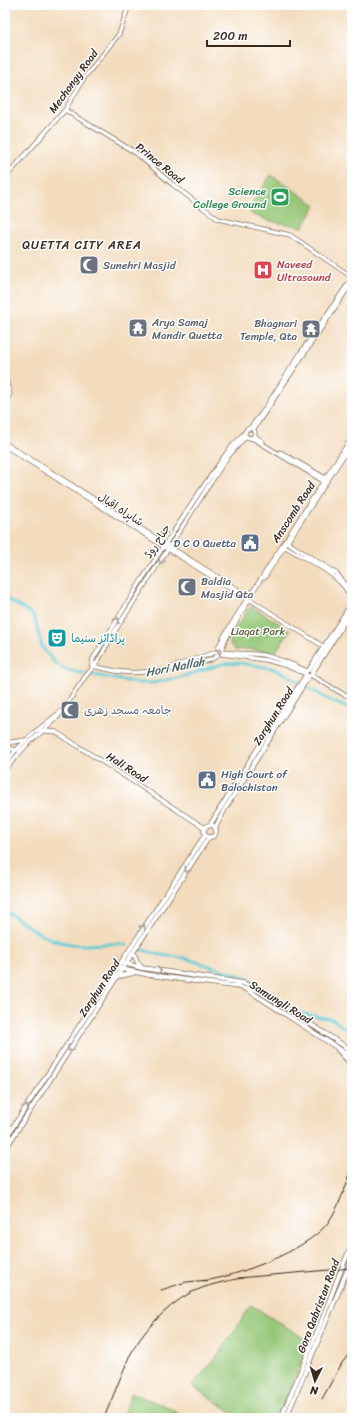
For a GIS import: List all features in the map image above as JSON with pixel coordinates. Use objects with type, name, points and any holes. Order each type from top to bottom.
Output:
[{"type":"main road","name":"Zarghun Road","points":[[309,673],[352,602]]},
{"type":"main road","name":"Zarghun Road","points":[[210,825],[352,610]]},
{"type":"main road","name":"Zarghun Road","points":[[215,828],[243,777]]},
{"type":"main road","points":[[210,825],[215,828],[215,835],[209,837],[205,834],[205,828],[210,825]]},
{"type":"main road","name":"Zarghun Road","points":[[123,963],[131,946],[205,834]]},
{"type":"main road","name":"Zarghun Road","points":[[5,1139],[119,968],[133,952],[209,837]]},
{"type":"main road","points":[[131,946],[138,963],[142,968]]},
{"type":"main road","name":"Samungli Road","points":[[123,963],[142,968],[226,980],[247,985],[262,993],[351,1053]]},
{"type":"main road","name":"Zarghun Road","points":[[5,1150],[116,977],[119,968]]},
{"type":"main road","name":"Samungli Road","points":[[119,968],[139,973],[196,982],[240,987],[248,990],[337,1048],[352,1065]]},
{"type":"main road","points":[[116,977],[130,973],[139,973]]},
{"type":"main road","points":[[337,1048],[344,1052],[352,1061]]},
{"type":"main road","name":"Gora Qabristan Road","points":[[281,1418],[312,1346],[352,1244]]},
{"type":"main road","name":"Gora Qabristan Road","points":[[286,1418],[352,1259]]},
{"type":"street","name":"Mechongy Road","points":[[5,178],[65,110],[84,78],[119,34],[129,5]]},
{"type":"street","name":"Prince Road","points":[[65,110],[136,153],[172,184],[218,219],[290,235],[352,277]]},
{"type":"street","name":"جناح روڈ","points":[[91,668],[93,658],[228,451],[262,413],[352,277]]},
{"type":"street","points":[[326,481],[264,443],[254,435],[253,430],[352,282]]},
{"type":"street","points":[[5,378],[10,394],[5,402]]},
{"type":"street","points":[[253,430],[247,430],[246,436],[326,481]]},
{"type":"street","points":[[251,438],[254,435]]},
{"type":"street","name":"جناح روڈ","points":[[5,764],[26,740],[63,710],[91,668],[98,661],[113,634],[226,459],[246,436]]},
{"type":"street","name":"Anscomb Road","points":[[326,481],[352,437]]},
{"type":"street","name":"شاہراہ اقبال","points":[[5,443],[165,546]]},
{"type":"street","name":"Anscomb Road","points":[[220,652],[249,598],[352,444]]},
{"type":"street","name":"شاہراہ اقبال","points":[[5,446],[165,546]]},
{"type":"street","points":[[285,544],[337,574],[352,592]]},
{"type":"street","points":[[285,544],[334,576],[342,583],[350,594],[352,602]]},
{"type":"street","points":[[165,546],[324,647]]},
{"type":"street","points":[[171,668],[220,652],[263,655],[275,658],[309,673],[343,694],[352,697]]},
{"type":"street","points":[[220,652],[231,656],[266,660],[309,673]]},
{"type":"street","points":[[213,659],[220,652]]},
{"type":"street","points":[[91,668],[134,672],[176,668],[231,656]]},
{"type":"street","points":[[5,770],[36,736],[54,722],[63,710]]},
{"type":"street","points":[[56,716],[54,722],[56,732]]},
{"type":"street","name":"Hali Road","points":[[37,730],[56,732],[205,828]]},
{"type":"street","points":[[5,742],[26,740]]},
{"type":"street","points":[[5,747],[22,750]]},
{"type":"green space","name":"Science College Ground","points":[[271,175],[316,205],[303,227],[269,221],[251,214],[251,205]]},
{"type":"green space","name":"Liaqat Park","points":[[251,606],[290,630],[275,653],[247,649],[235,650],[230,644],[232,635]]},
{"type":"green space","points":[[251,1305],[310,1342],[279,1418],[233,1418],[235,1414],[192,1386],[220,1353]]},
{"type":"green space","points":[[132,1393],[168,1407],[185,1418],[121,1418]]},
{"type":"waterway","name":"Hori Nallah","points":[[5,598],[32,614],[42,647],[55,663],[65,669],[138,683],[153,683],[181,677],[222,664],[238,663],[272,668],[286,674],[327,699],[352,710]]},
{"type":"waterway","points":[[5,910],[42,935],[61,942],[84,945],[127,945]]},
{"type":"waterway","points":[[139,949],[161,955],[184,958],[248,978],[275,998]]},
{"type":"waterway","points":[[288,1007],[303,1014],[332,1019],[352,1033]]},
{"type":"railway","points":[[204,1281],[234,1274],[270,1261],[303,1244],[317,1234],[327,1224],[335,1211],[352,1169]]},
{"type":"railway","points":[[238,1278],[352,1268]]},
{"type":"railway","points":[[104,1418],[129,1357],[147,1329],[172,1305],[190,1293],[230,1280],[243,1278]]},
{"type":"railway","points":[[161,1290],[186,1282],[209,1280]]},
{"type":"railway","points":[[322,1399],[342,1363],[352,1350]]},
{"type":"place","name":"Science College Ground","points":[[280,197]]},
{"type":"place","name":"Sunehri Masjid","points":[[89,265]]},
{"type":"place","name":"Naveed Ultrasound","points":[[263,270]]},
{"type":"place","name":"Arya Samaj Mandir Quetta","points":[[138,328]]},
{"type":"place","name":"Bhagnari Temple, Qta","points":[[311,329]]},
{"type":"place","name":"D C O Quetta","points":[[250,543]]},
{"type":"place","name":"Baldia Masjid Qta","points":[[187,587]]},
{"type":"place","name":"پراڈائز سنیما","points":[[57,638]]},
{"type":"place","name":"جامعہ مسجد زھری","points":[[70,710]]},
{"type":"place","name":"High Court of Balochistan","points":[[207,780]]},
{"type":"district","name":"QUETTA CITY AREA","points":[[82,245]]}]
